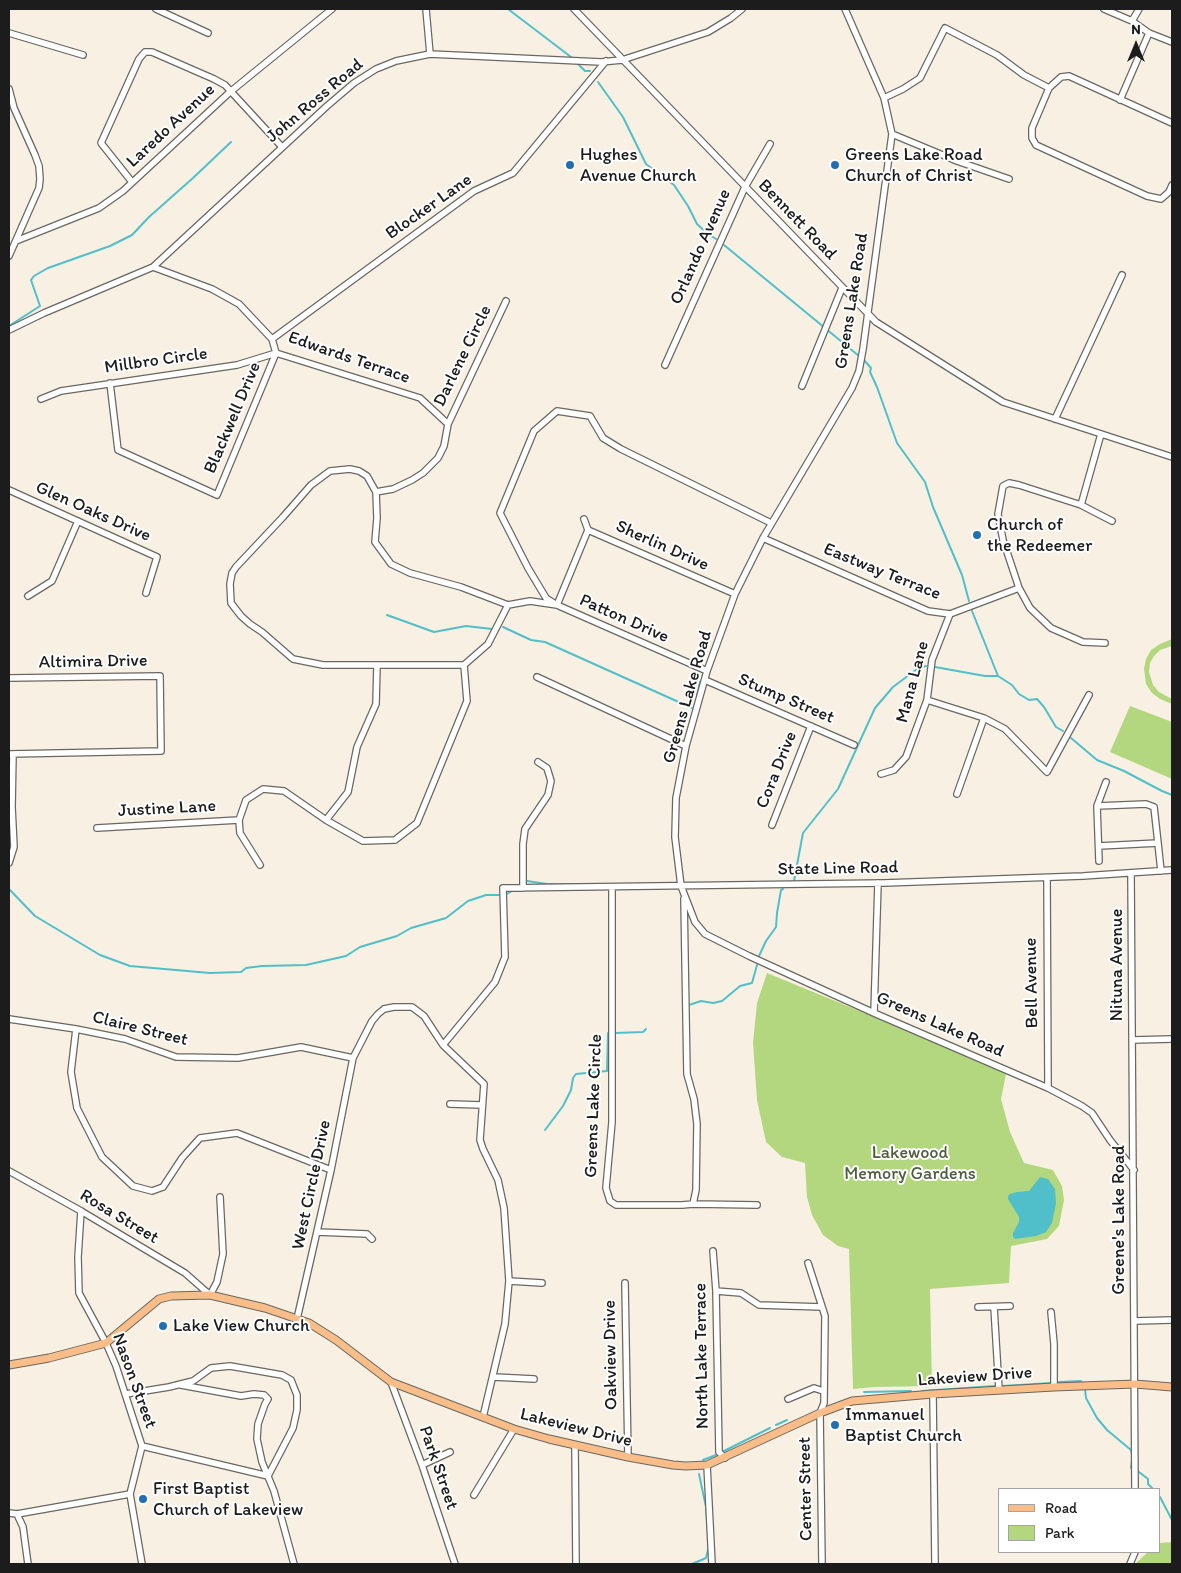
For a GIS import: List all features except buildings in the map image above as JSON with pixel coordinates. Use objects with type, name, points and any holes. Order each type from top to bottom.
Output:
[{"type":"main road","name":"Lakeview Drive","points":[[9,1365],[49,1358],[106,1344],[159,1299],[171,1296],[210,1295],[265,1308],[309,1323],[336,1340],[391,1382],[514,1429],[575,1445],[673,1465],[707,1465],[820,1412],[852,1401],[1054,1387],[1135,1384],[1172,1387]]},
{"type":"street","points":[[156,9],[208,33]]},
{"type":"street","name":"Laredo Avenue","points":[[16,241],[100,208],[132,182],[230,92],[332,9]]},
{"type":"street","points":[[426,9],[430,54]]},
{"type":"street","name":"Bennett Road","points":[[574,9],[867,314],[897,336],[1003,402],[1172,456]]},
{"type":"street","name":"John Ross Road","points":[[9,330],[44,313],[153,267],[282,147],[362,78],[396,61],[430,54],[622,60],[708,32],[742,9]]},
{"type":"street","name":"Greens Lake Road","points":[[845,9],[884,98],[892,134],[861,362],[852,388],[771,523],[734,594],[707,671],[686,746],[676,798],[675,837],[681,886],[695,922],[705,934],[874,1013],[1048,1088],[1092,1113],[1110,1140],[1134,1170]]},
{"type":"street","points":[[1104,9],[1132,21],[1149,33],[1172,42]]},
{"type":"street","points":[[1132,21],[1139,9]]},
{"type":"street","points":[[884,98],[920,78],[946,28],[997,55],[1024,75],[1049,88]]},
{"type":"street","points":[[9,32],[83,55]]},
{"type":"street","points":[[1120,100],[1149,33]]},
{"type":"street","points":[[132,182],[100,143],[139,59],[145,52],[152,52],[225,85],[282,147]]},
{"type":"street","name":"Blocker Lane","points":[[272,339],[474,191],[513,173],[606,61]]},
{"type":"street","points":[[1172,123],[1069,76],[1061,77],[1049,88],[1032,128],[1032,138],[1036,145],[1147,196],[1161,199],[1169,192],[1172,185]]},
{"type":"street","points":[[9,89],[14,108],[37,160],[40,178],[39,188],[9,256]]},
{"type":"street","points":[[892,134],[958,161],[1009,178]]},
{"type":"street","name":"Orlando Avenue","points":[[664,365],[745,187],[770,144]]},
{"type":"street","name":"Edwards Terrace","points":[[153,267],[212,289],[239,304],[272,339],[276,352],[420,398],[448,424]]},
{"type":"street","points":[[1055,419],[1122,275]]},
{"type":"street","points":[[802,386],[842,288]]},
{"type":"street","name":"Darlene Circle","points":[[448,424],[506,301]]},
{"type":"street","name":"Millbro Circle","points":[[40,399],[61,390],[237,365],[276,352]]},
{"type":"street","name":"Blackwell Drive","points":[[110,383],[118,450],[217,495],[276,352]]},
{"type":"street","points":[[557,605],[546,598],[528,568],[500,513],[534,431],[557,411],[590,416],[603,438],[621,449],[771,523]]},
{"type":"street","points":[[376,492],[393,489],[412,480],[438,458],[444,446],[448,424]]},
{"type":"street","points":[[1081,505],[1101,434]]},
{"type":"street","points":[[508,605],[488,644],[464,665],[323,665],[293,659],[241,616],[231,603],[229,591],[230,578],[236,567],[310,485],[330,471],[341,469],[359,471],[367,476],[376,492],[377,518],[375,542],[391,564],[410,573],[461,586],[508,605],[530,601],[557,605]]},
{"type":"street","points":[[1105,643],[1083,642],[1051,628],[1030,608],[1020,588],[1003,540],[998,514],[1003,486],[1009,483],[1081,505],[1112,521]]},
{"type":"street","name":"Glen Oaks Drive","points":[[9,490],[157,557],[146,593]]},
{"type":"street","name":"Sherlin Drive","points":[[584,519],[588,530],[734,594]]},
{"type":"street","points":[[28,596],[52,581],[78,521]]},
{"type":"street","points":[[557,605],[588,530]]},
{"type":"street","name":"Eastway Terrace","points":[[763,538],[928,611],[950,614],[1020,588]]},
{"type":"street","name":"Patton Drive","points":[[557,605],[707,671]]},
{"type":"street","name":"Mana Lane","points":[[882,774],[894,770],[906,757],[928,700],[932,660],[950,614]]},
{"type":"street","points":[[326,820],[348,792],[357,747],[376,704],[377,665]]},
{"type":"street","points":[[260,865],[240,833],[239,820],[246,800],[263,789],[284,791],[326,820],[363,841],[395,840],[418,823],[467,701],[464,665]]},
{"type":"street","name":"Altimira Drive","points":[[9,678],[160,676],[161,751],[11,754]]},
{"type":"street","points":[[537,677],[686,746]]},
{"type":"street","name":"Stump Street","points":[[705,680],[854,745]]},
{"type":"street","points":[[928,700],[984,718],[1005,729],[1047,772],[1089,695]]},
{"type":"street","points":[[957,794],[984,718]]},
{"type":"street","name":"Cora Drive","points":[[772,825],[811,726]]},
{"type":"street","points":[[9,863],[14,847],[11,754]]},
{"type":"street","points":[[523,888],[525,829],[548,795],[551,781],[547,768],[538,762]]},
{"type":"street","points":[[1099,861],[1098,806],[1106,782]]},
{"type":"street","points":[[1098,806],[1146,804],[1154,807],[1161,871]]},
{"type":"street","name":"Justine Lane","points":[[97,828],[239,820]]},
{"type":"street","points":[[1099,846],[1158,843]]},
{"type":"street","name":"State Line Road","points":[[443,1045],[495,982],[505,957],[503,888],[878,883],[1047,878],[1172,870]]},
{"type":"street","name":"Nituna Avenue","points":[[1131,873],[1132,1056]]},
{"type":"street","name":"Bell Avenue","points":[[1047,878],[1048,1088]]},
{"type":"street","points":[[874,1013],[878,883]]},
{"type":"street","name":"Greens Lake Circle","points":[[612,887],[612,1122],[606,1188],[610,1201],[616,1205],[692,1204]]},
{"type":"street","points":[[684,895],[687,1074],[694,1099],[697,1124],[696,1190],[692,1204],[757,1204]]},
{"type":"street","name":"West Circle Drive","points":[[297,1319],[331,1170],[353,1058],[372,1021],[384,1009],[394,1007],[412,1007],[424,1016],[443,1045],[484,1084],[482,1105]]},
{"type":"street","name":"Claire Street","points":[[9,1019],[76,1029],[125,1039],[176,1057],[238,1058],[302,1047],[353,1058]]},
{"type":"street","points":[[76,1029],[71,1072],[77,1108],[102,1157],[133,1186],[152,1192],[163,1187],[182,1158],[200,1138],[237,1133],[331,1170]]},
{"type":"street","points":[[1132,1040],[1172,1039]]},
{"type":"street","name":"Greene's Lake Road","points":[[1132,1056],[1135,1488]]},
{"type":"street","points":[[450,1104],[482,1105],[480,1140],[498,1180],[504,1208],[509,1281],[505,1324],[484,1417]]},
{"type":"street","name":"Rosa Street","points":[[9,1171],[185,1273],[210,1295]]},
{"type":"street","points":[[210,1295],[217,1282],[223,1254],[220,1197]]},
{"type":"street","name":"Nason Street","points":[[81,1211],[78,1293],[106,1344],[126,1394],[142,1446],[130,1494],[142,1564]]},
{"type":"street","points":[[317,1232],[367,1234],[372,1239]]},
{"type":"street","name":"North Lake Terrace","points":[[713,1251],[716,1291],[719,1452],[725,1458]]},
{"type":"street","name":"Center Street","points":[[808,1263],[825,1316],[824,1403],[820,1412],[822,1564]]},
{"type":"street","points":[[509,1281],[542,1283]]},
{"type":"street","name":"Oakview Drive","points":[[624,1283],[628,1457]]},
{"type":"street","points":[[716,1291],[741,1293],[759,1305],[822,1307]]},
{"type":"street","points":[[994,1306],[999,1390]]},
{"type":"street","points":[[978,1307],[1010,1306]]},
{"type":"street","points":[[1051,1312],[1054,1344],[1054,1387]]},
{"type":"street","points":[[1135,1321],[1172,1320]]},
{"type":"street","points":[[126,1394],[179,1385],[193,1381],[211,1368],[230,1366],[282,1375],[291,1380],[297,1395],[297,1410],[293,1428],[268,1476]]},
{"type":"street","points":[[494,1377],[534,1378]]},
{"type":"street","name":"Park Street","points":[[391,1382],[422,1465],[455,1564]]},
{"type":"street","points":[[179,1385],[241,1396],[264,1395],[268,1399],[264,1404],[258,1424],[262,1462],[274,1491],[294,1564]]},
{"type":"street","points":[[788,1399],[814,1388],[824,1391]]},
{"type":"street","points":[[932,1394],[935,1564]]},
{"type":"street","points":[[474,1495],[514,1429]]},
{"type":"street","points":[[575,1445],[576,1564]]},
{"type":"street","points":[[142,1446],[268,1476]]},
{"type":"street","points":[[422,1465],[450,1452]]},
{"type":"street","points":[[707,1465],[712,1564]]},
{"type":"street","points":[[9,1513],[17,1514],[130,1494]]},
{"type":"street","points":[[17,1514],[23,1526],[28,1564]]},
{"type":"green space","points":[[1172,639],[1172,646],[1160,650],[1154,656],[1150,663],[1149,672],[1153,685],[1159,692],[1172,699],[1172,704],[1152,693],[1146,684],[1144,669],[1146,659],[1151,650]]},
{"type":"green space","points":[[1130,706],[1172,722],[1172,779],[1110,752]]},
{"type":"green space","name":"Lakewood Memory Gardens","points":[[767,973],[1006,1074],[1001,1099],[1010,1132],[1024,1163],[1053,1170],[1062,1186],[1064,1200],[1059,1226],[1047,1239],[1011,1246],[1009,1283],[930,1289],[932,1386],[853,1389],[849,1249],[838,1246],[823,1235],[812,1215],[807,1197],[805,1163],[782,1157],[766,1142],[757,1100],[753,1043],[757,1003]]},
{"type":"green space","points":[[1172,1542],[1172,1564],[1135,1564],[1147,1553],[1161,1553],[1161,1543]]},
{"type":"water","points":[[1040,1177],[1048,1179],[1055,1189],[1056,1203],[1052,1223],[1046,1232],[1036,1236],[1015,1239],[1013,1233],[1019,1222],[1019,1217],[1008,1196],[1017,1192],[1029,1191]]},
{"type":"waterway","points":[[508,9],[571,57]]},
{"type":"waterway","points":[[578,64],[585,71],[590,71]]},
{"type":"waterway","points":[[598,82],[623,117],[646,164],[674,185],[697,224],[716,239]]},
{"type":"waterway","points":[[9,326],[40,306],[31,280],[34,276],[48,268],[110,246],[132,235],[231,142]]},
{"type":"waterway","points":[[724,245],[859,356]]},
{"type":"waterway","points":[[863,359],[871,368],[870,372],[897,443],[925,482],[933,507],[962,575],[969,601]]},
{"type":"waterway","points":[[972,611],[998,676],[1029,700],[1037,699],[1056,727],[1063,731]]},
{"type":"waterway","points":[[387,615],[434,632],[466,626],[492,629]]},
{"type":"waterway","points":[[503,627],[531,640],[545,642],[692,708]]},
{"type":"waterway","points":[[794,881],[803,833],[838,789],[875,708],[893,687],[917,669],[926,666]]},
{"type":"waterway","points":[[935,667],[985,676],[998,676]]},
{"type":"waterway","points":[[712,680],[785,712]]},
{"type":"waterway","points":[[697,695],[700,682]]},
{"type":"waterway","points":[[1071,738],[1097,760],[1172,795]]},
{"type":"waterway","points":[[527,881],[547,884],[594,884]]},
{"type":"waterway","points":[[9,889],[35,916],[100,955],[130,966],[210,973],[241,972],[246,968],[262,966],[306,965],[346,956],[360,947],[397,936],[411,928],[446,918],[468,901],[486,895],[499,895]]},
{"type":"waterway","points":[[759,956],[766,941],[776,927],[781,890],[783,889]]},
{"type":"waterway","points":[[505,895],[514,890]]},
{"type":"waterway","points":[[689,1005],[701,1001],[713,1003],[722,1001],[740,986],[752,983],[757,965]]},
{"type":"waterway","points":[[615,1033],[643,1032],[646,1029]]},
{"type":"waterway","points":[[545,1130],[563,1106],[576,1074],[607,1071],[608,1033]]},
{"type":"waterway","points":[[1058,1382],[1082,1382]]},
{"type":"waterway","points":[[1003,1386],[1051,1383]]},
{"type":"waterway","points":[[922,1391],[995,1386]]},
{"type":"waterway","points":[[1085,1389],[1086,1398],[1097,1418],[1107,1430],[1131,1450],[1132,1454]]},
{"type":"waterway","points":[[864,1392],[911,1391]]},
{"type":"waterway","points":[[776,1425],[787,1420]]},
{"type":"waterway","points":[[724,1451],[770,1428]]},
{"type":"waterway","points":[[703,1460],[716,1455]]},
{"type":"waterway","points":[[1131,1468],[1132,1461]]},
{"type":"waterway","points":[[1139,1472],[1148,1479],[1148,1484],[1152,1488]]},
{"type":"waterway","points":[[699,1474],[706,1507],[708,1534]]},
{"type":"waterway","points":[[1161,1499],[1172,1520]]},
{"type":"waterway","points":[[692,1564],[706,1558],[709,1546]]},
{"type":"place","name":"Hughes Avenue Church","points":[[570,165]]},
{"type":"place","name":"Greens Lake Road Church of Christ","points":[[835,165]]},
{"type":"place","name":"Church of the Redeemer","points":[[977,535]]},
{"type":"place","name":"Lake View Church","points":[[163,1326]]},
{"type":"place","name":"Immanuel Baptist Church","points":[[835,1425]]},
{"type":"place","name":"First Baptist Church of Lakeview","points":[[143,1499]]}]
